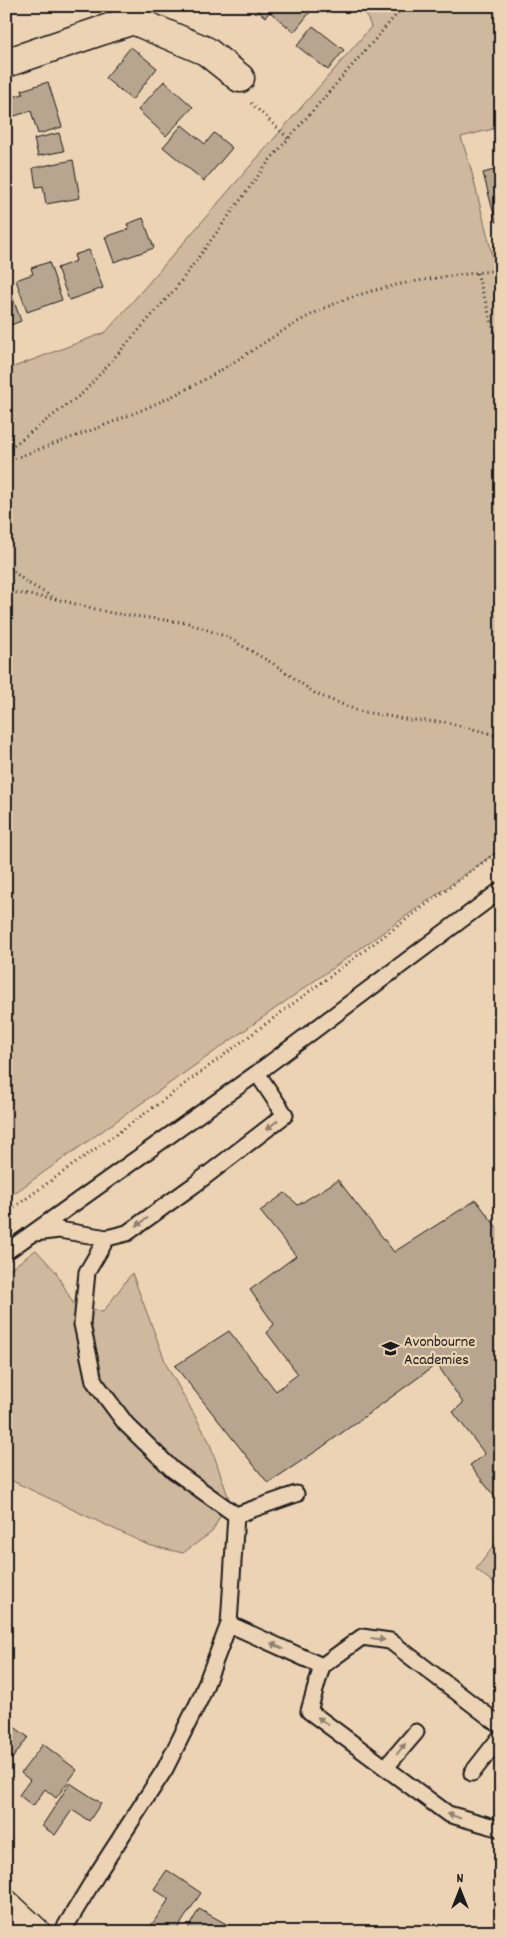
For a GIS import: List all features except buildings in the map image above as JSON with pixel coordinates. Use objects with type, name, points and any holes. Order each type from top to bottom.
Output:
[{"type":"street","points":[[6,63],[132,13],[206,51],[240,78]]},
{"type":"street","points":[[6,1904],[36,1932]]},
{"type":"lane","points":[[6,1252],[257,1073],[501,890]]},
{"type":"lane","points":[[32,1233],[59,1230],[107,1238],[127,1233],[194,1185],[285,1114],[257,1073]]},
{"type":"lane","points":[[107,1238],[88,1272],[82,1324],[94,1380],[126,1424],[174,1470],[236,1515]]},
{"type":"lane","points":[[236,1515],[296,1494]]},
{"type":"lane","points":[[62,1932],[165,1769],[201,1697],[229,1624],[236,1515]]},
{"type":"lane","points":[[229,1624],[322,1666]]},
{"type":"lane","points":[[501,1726],[390,1641],[362,1637],[322,1666],[309,1711],[448,1814],[501,1829]]},
{"type":"lane","points":[[386,1767],[416,1732]]},
{"type":"lane","points":[[472,1773],[501,1736]]},
{"type":"path","points":[[6,451],[84,392],[176,288],[269,161],[404,6]]},
{"type":"path","points":[[240,78],[252,106],[289,138]]},
{"type":"path","points":[[6,463],[160,403],[200,382],[289,327],[339,302],[404,284],[492,271],[501,273]]},
{"type":"path","points":[[477,273],[501,354]]},
{"type":"path","points":[[6,565],[26,582],[56,599]]},
{"type":"path","points":[[6,591],[56,599],[111,613],[188,623],[228,637],[277,666],[316,694],[359,711],[410,720],[444,722],[501,738]]},
{"type":"path","points":[[6,1214],[190,1081],[501,849]]},
{"type":"shaded area","points":[[363,6],[501,6],[501,127],[461,137],[471,169],[501,290],[501,849],[6,1199],[6,370],[106,332],[371,27]]},
{"type":"shaded area","points":[[36,1250],[56,1272],[73,1303],[103,1312],[132,1273],[167,1366],[209,1441],[229,1499],[212,1532],[183,1553],[148,1545],[6,1478],[6,1272]]},
{"type":"shaded area","points":[[501,1537],[501,1589],[476,1569]]},
{"type":"place","name":"Avonbourne Academies","points":[[390,1349]]}]
